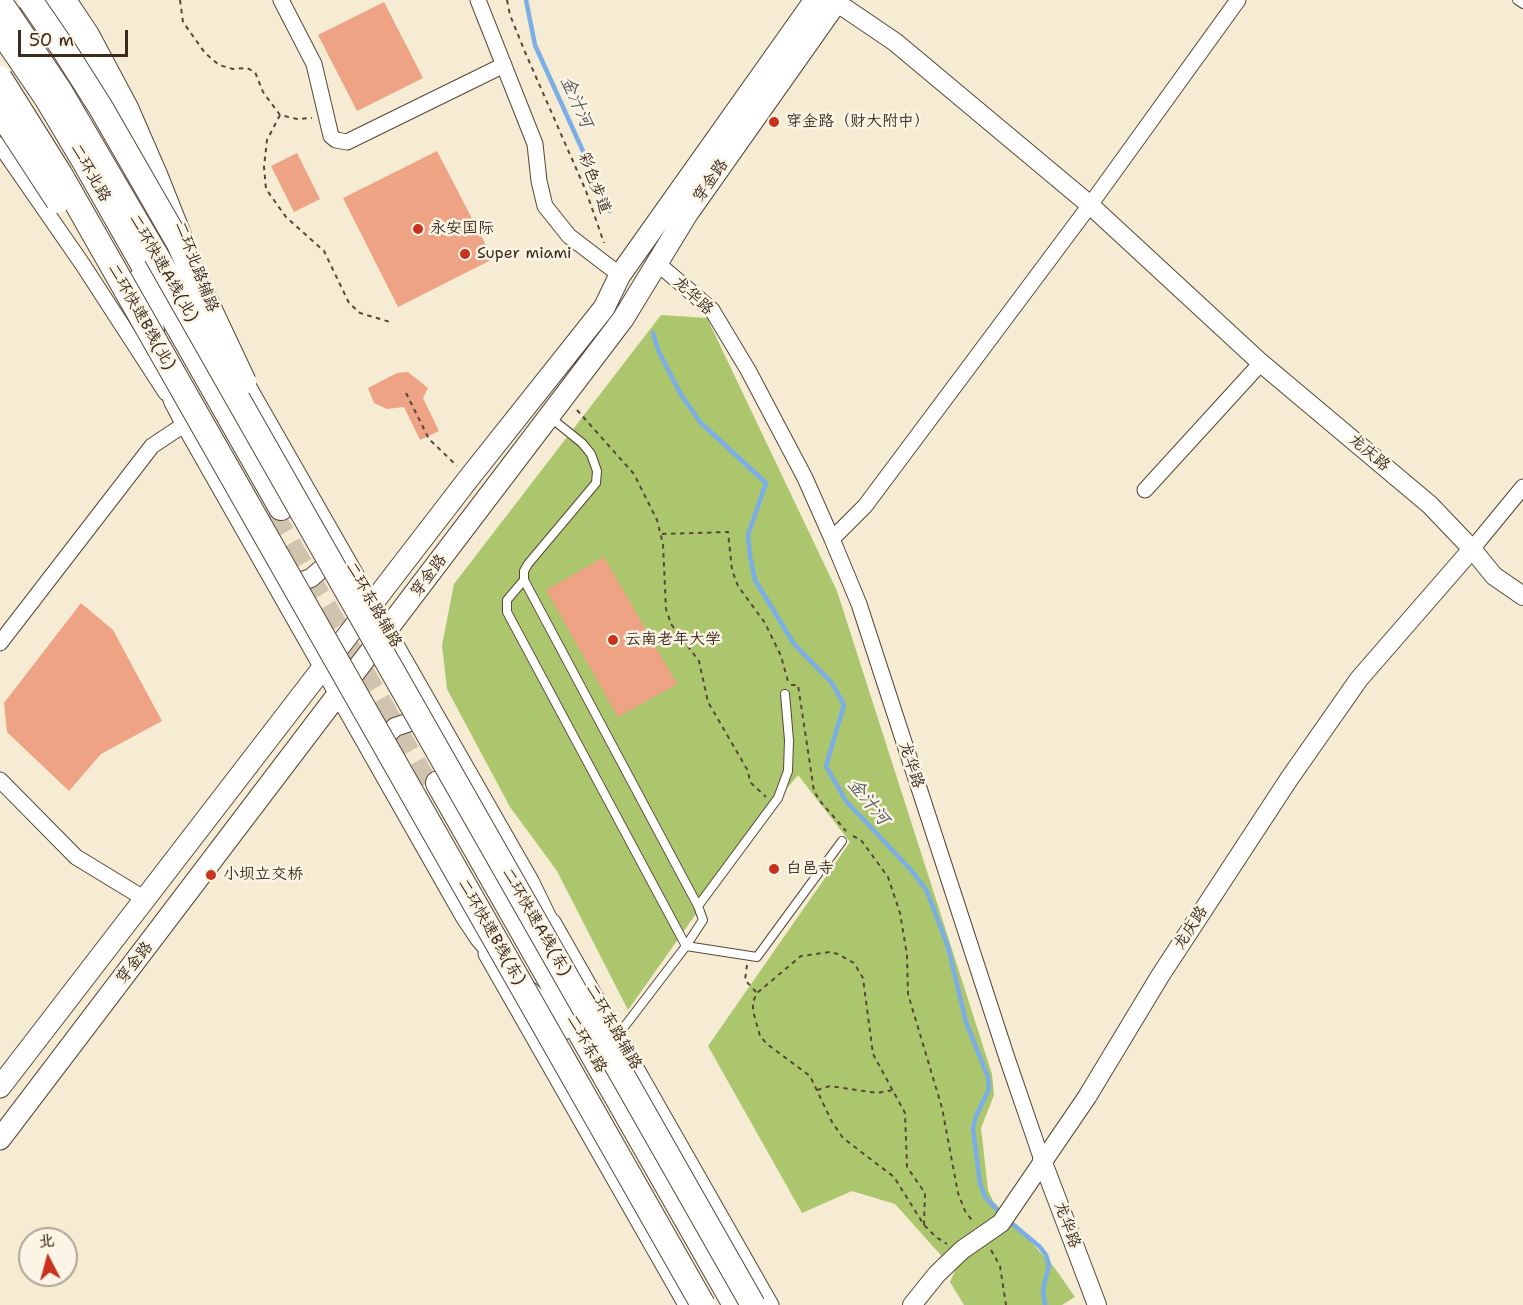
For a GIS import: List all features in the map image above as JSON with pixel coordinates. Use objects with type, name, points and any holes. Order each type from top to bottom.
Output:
[{"type":"main road","points":[[30,0],[91,93],[178,242]]},
{"type":"main road","points":[[54,0],[107,90],[213,312],[280,462],[324,535]]},
{"type":"main road","name":"穿金路","points":[[0,1087],[469,478],[604,308],[620,275],[815,0]]},
{"type":"main road","name":"穿金路","points":[[0,1139],[623,319],[687,214],[837,1]]},
{"type":"main road","name":"二环快速A线(北)","points":[[0,2],[42,62],[79,121],[324,535]]},
{"type":"main road","name":"二环北路","points":[[0,30],[65,129],[143,275],[276,510]]},
{"type":"main road","name":"二环北路","points":[[0,49],[143,275]]},
{"type":"main road","name":"二环快速B线(北)","points":[[0,78],[60,174],[189,416],[272,562]]},
{"type":"main road","points":[[0,112],[189,416]]},
{"type":"main road","name":"二环快速A线(东)","points":[[324,535],[753,1305]]},
{"type":"main road","name":"二环快速B线(东)","points":[[272,562],[703,1305]]},
{"type":"main road","name":"二环东路","points":[[433,786],[570,1027],[722,1305]]},
{"type":"main road","name":"二环东路","points":[[570,1027],[735,1305]]},
{"type":"street","name":"二环北路辅路","points":[[69,0],[112,70],[138,123],[222,332],[324,535]]},
{"type":"street","points":[[281,0],[314,64],[331,136],[336,140],[347,142],[504,65]]},
{"type":"street","points":[[478,0],[535,144],[539,181],[545,206],[569,236],[620,275]]},
{"type":"street","points":[[832,539],[865,506],[1090,205],[1238,0]]},
{"type":"street","name":"龙庆路","points":[[837,1],[895,42],[1090,205],[1261,363],[1430,505],[1494,576],[1523,596]]},
{"type":"street","points":[[0,145],[189,416]]},
{"type":"street","name":"龙华路","points":[[657,263],[712,310],[748,370],[800,468],[832,539],[859,604],[1003,1047],[1096,1305]]},
{"type":"street","points":[[143,275],[219,347],[250,389]]},
{"type":"street","points":[[143,275],[169,390],[189,416]]},
{"type":"street","points":[[1145,490],[1261,363]]},
{"type":"street","points":[[0,642],[152,446],[189,416]]},
{"type":"street","name":"龙庆路","points":[[912,1305],[937,1274],[962,1250],[1006,1215],[1087,1097],[1160,976],[1289,779],[1359,679],[1523,487]]},
{"type":"street","points":[[272,562],[270,573],[283,581],[297,582],[311,578],[331,557],[334,544],[324,535]]},
{"type":"street","name":"二环东路辅路","points":[[324,535],[372,604],[771,1305]]},
{"type":"street","points":[[272,562],[323,668],[686,1305]]},
{"type":"street","points":[[382,772],[378,757],[381,743],[389,731],[402,723],[416,720],[430,722],[437,725],[448,737]]},
{"type":"street","points":[[0,780],[76,857],[145,899]]},
{"type":"street","points":[[530,882],[543,907],[551,930],[570,1027]]},
{"type":"street","points":[[465,917],[494,956],[570,1027]]},
{"type":"lane","points":[[1517,0],[1523,4]]},
{"type":"lane","points":[[549,417],[591,454],[597,471],[596,483],[528,564],[524,571],[524,580],[698,906],[703,920],[618,1035]]},
{"type":"lane","points":[[524,580],[507,600],[507,612],[686,946]]},
{"type":"lane","points":[[698,906],[778,798],[788,771],[789,740],[784,694]]},
{"type":"lane","points":[[686,946],[757,957],[842,840]]},
{"type":"path","points":[[180,0],[183,22],[205,53],[219,65],[233,69],[247,68],[255,72],[263,92],[280,115],[297,119],[327,118]]},
{"type":"path","name":"彩色步道","points":[[507,0],[521,43],[586,191],[606,247]]},
{"type":"path","points":[[280,115],[267,140],[264,167],[266,189],[286,217],[324,251],[349,303],[360,313],[390,322]]},
{"type":"path","points":[[406,393],[429,439],[469,478]]},
{"type":"path","points":[[564,398],[591,424],[634,474],[662,534],[666,609],[671,624],[699,661],[708,702],[747,771],[750,782],[774,804]]},
{"type":"path","points":[[662,534],[728,532],[732,570],[738,586],[765,623],[781,656],[789,685],[784,694]]},
{"type":"path","points":[[789,685],[798,685],[814,790],[820,801],[849,834],[861,840],[888,877],[902,924],[907,955],[908,994],[942,1108],[958,1193],[965,1211],[983,1235],[1000,1266],[1006,1305]]},
{"type":"path","points":[[924,1225],[925,1193],[907,1167],[905,1113],[873,1053],[860,970],[848,958],[830,952],[801,956],[757,993],[753,1002],[753,1011],[760,1036],[767,1044],[810,1076],[832,1122],[843,1138],[894,1177],[924,1225],[936,1237],[962,1250]]},
{"type":"path","points":[[748,956],[744,980],[757,993]]},
{"type":"path","points":[[817,1090],[830,1086],[877,1093],[892,1090]]},
{"type":"green space","points":[[661,315],[707,318],[837,591],[992,1074],[994,1095],[981,1128],[988,1190],[993,1201],[1054,1267],[1075,1297],[1062,1305],[964,1305],[950,1282],[955,1271],[895,1204],[852,1191],[802,1213],[708,1046],[850,842],[798,775],[773,805],[628,1010],[557,871],[510,807],[447,689],[442,645],[454,584]]},
{"type":"building","points":[[384,2],[423,78],[357,111],[318,35]]},
{"type":"building","name":"永安国际","points":[[437,151],[493,259],[398,307],[343,198]]},
{"type":"building","points":[[297,153],[320,199],[294,212],[271,166]]},
{"type":"building","points":[[408,372],[428,388],[423,398],[439,431],[420,440],[404,407],[387,409],[374,403],[368,388],[397,373]]},
{"type":"building","name":"云南老年大学","points":[[604,557],[677,684],[618,717],[546,590]]},
{"type":"building","points":[[81,603],[113,630],[162,721],[101,754],[69,791],[7,732],[4,703]]},
{"type":"waterway","name":"金汁河","points":[[526,0],[535,45],[610,211]]},
{"type":"waterway","name":"金汁河","points":[[653,333],[659,352],[680,393],[700,422],[766,483],[748,535],[755,580],[794,644],[832,683],[844,705],[826,766],[846,801],[911,870],[927,891],[948,947],[966,1022],[988,1077],[989,1089],[976,1116],[973,1129],[980,1183],[985,1197],[1003,1216]]},
{"type":"waterway","name":"金汁河","points":[[1009,1221],[1040,1247],[1046,1255],[1049,1265],[1043,1290],[1045,1305]]},
{"type":"tunnel","points":[[271,513],[429,789]]},
{"type":"place","name":"穿金路（财大附中）","points":[[774,122]]},
{"type":"place","name":"永安国际","points":[[418,229]]},
{"type":"place","name":"Super miami","points":[[465,254]]},
{"type":"place","name":"云南老年大学","points":[[613,640]]},
{"type":"place","name":"白邑寺","points":[[774,869]]},
{"type":"place","name":"小坝立交桥","points":[[211,875]]}]
